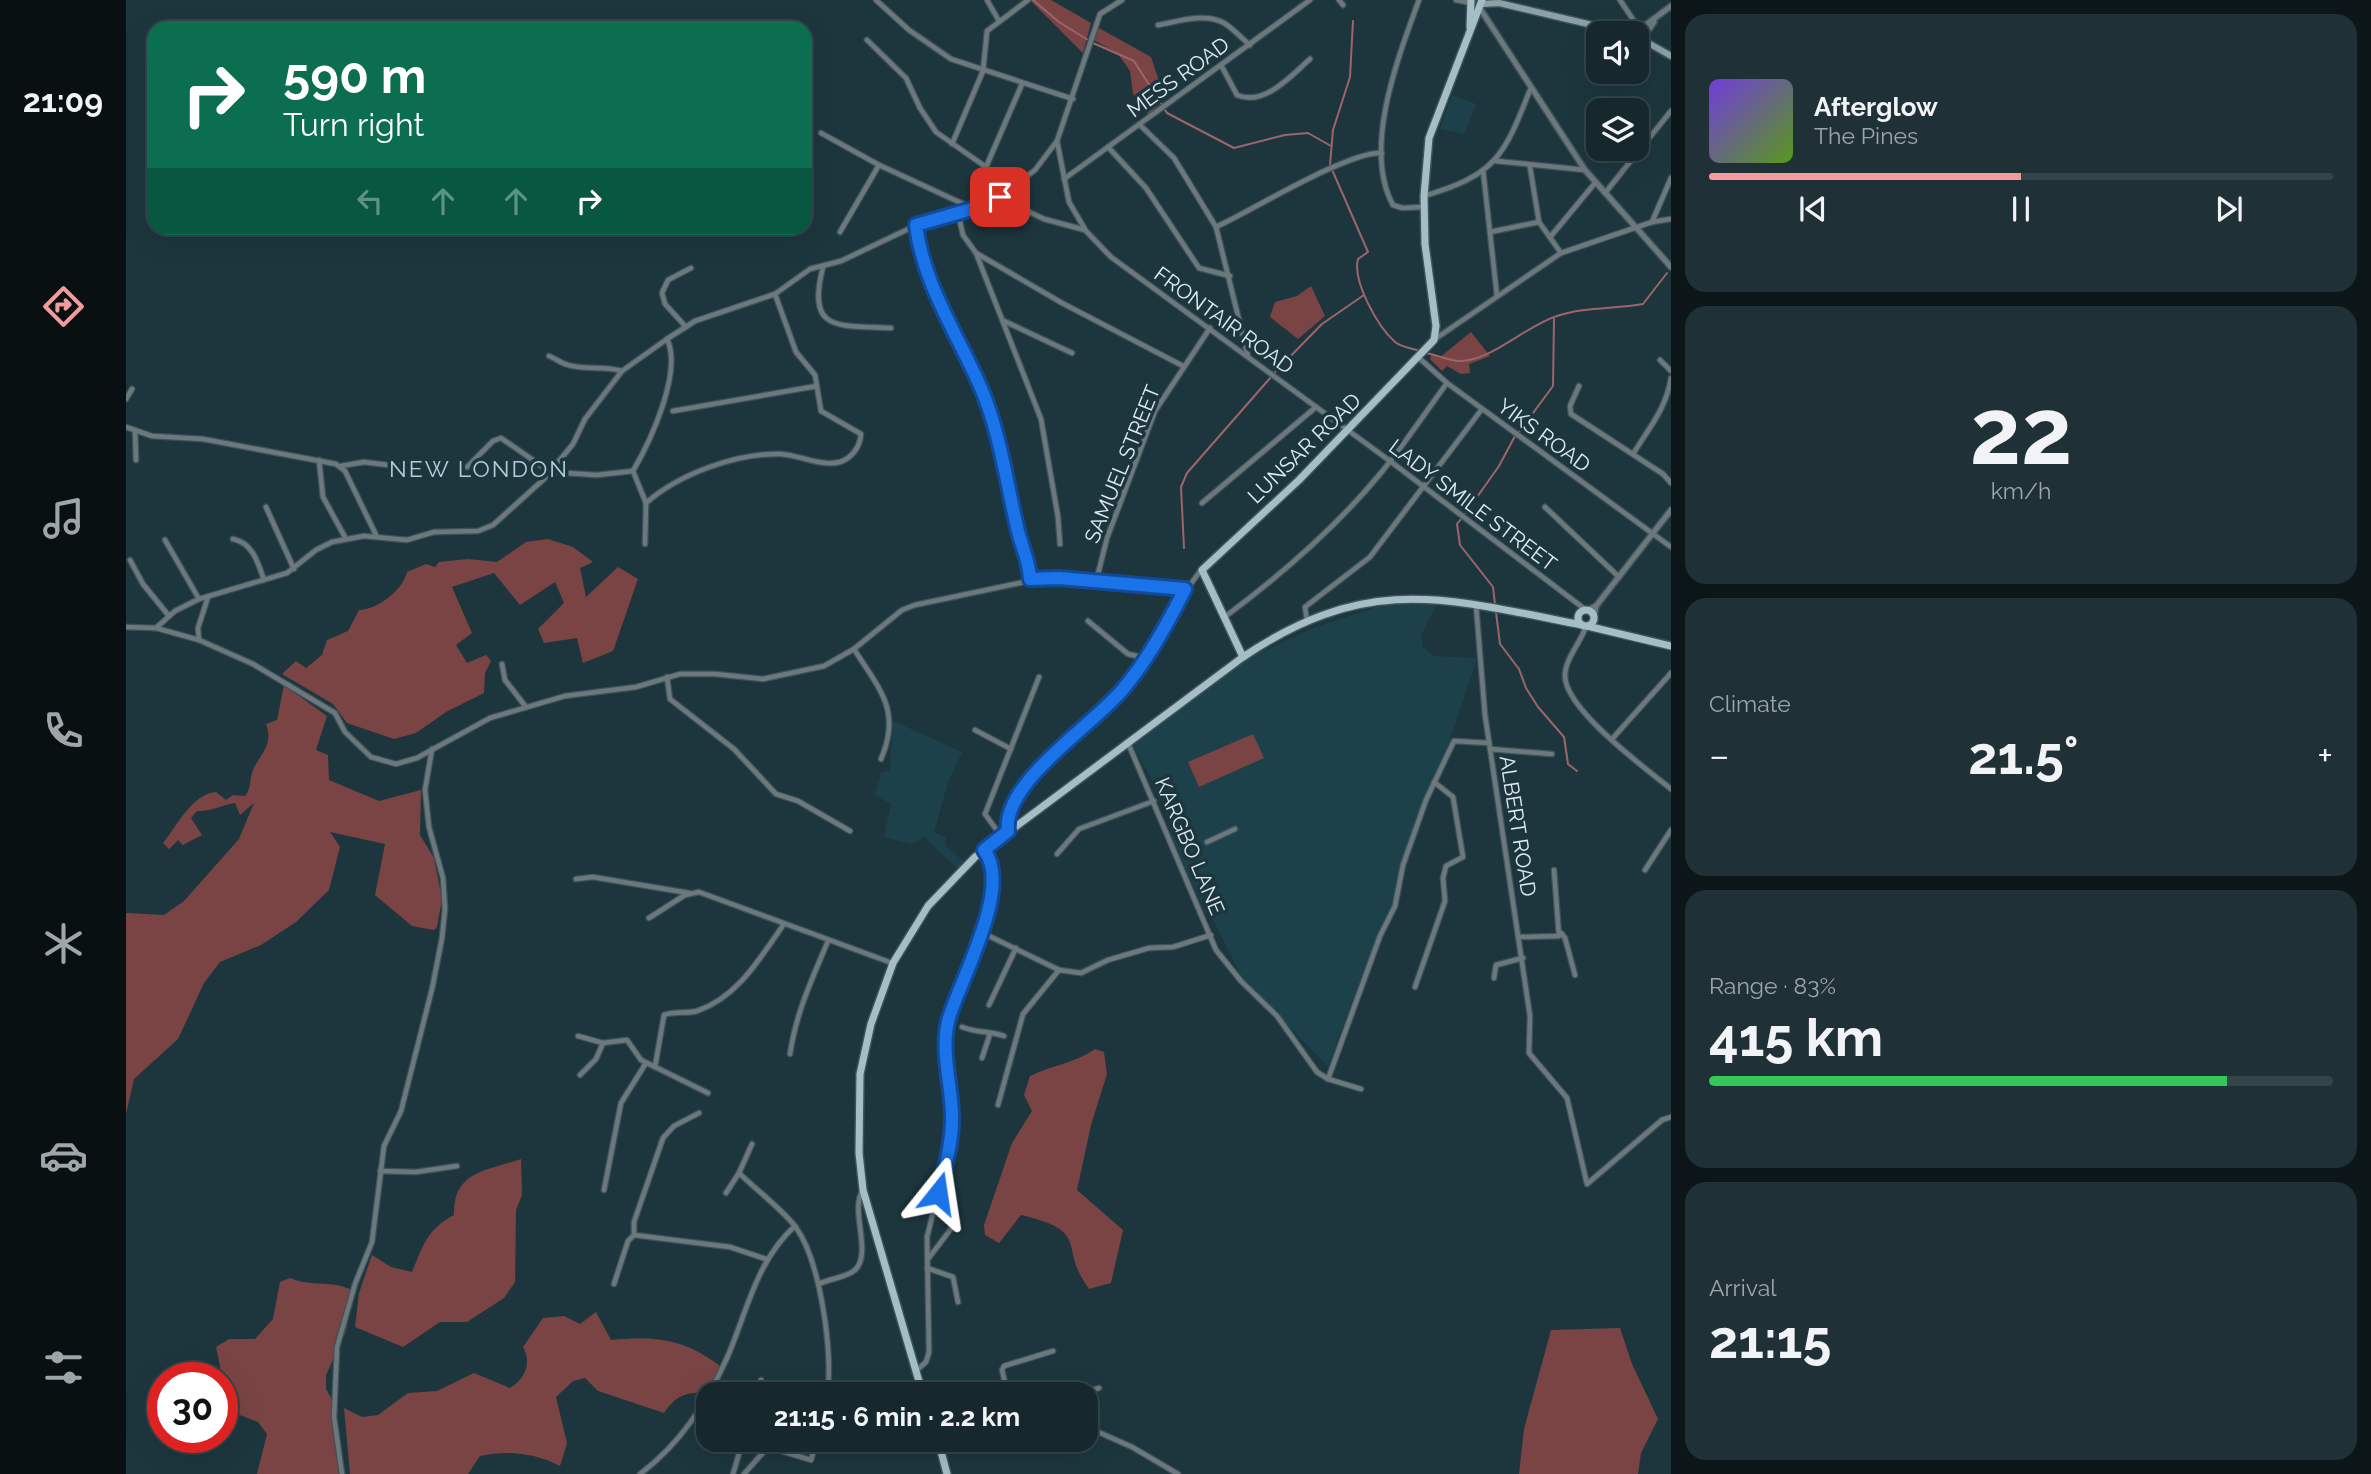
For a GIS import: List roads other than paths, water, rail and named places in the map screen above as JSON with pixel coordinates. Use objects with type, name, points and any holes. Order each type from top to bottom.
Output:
[{"type":"main road","points":[[1434,340],[1436,326],[1428,270],[1424,207],[1429,138],[1469,32],[1475,6],[1497,1],[1522,10],[1586,24]]},
{"type":"main road","points":[[1649,40],[1671,56]]},
{"type":"main road","name":"LUNSAR ROAD","points":[[1202,569],[1348,431],[1434,340]]},
{"type":"main road","points":[[1202,569],[1226,616],[1242,657]]},
{"type":"main road","points":[[919,1382],[863,1190],[857,1121],[860,1074],[871,1024],[893,963],[928,906],[984,850],[1242,657],[1268,640],[1342,607],[1384,599],[1426,598],[1476,604],[1568,622],[1589,623],[1602,629],[1671,646]]},
{"type":"main road","points":[[1568,622],[1583,612]]},
{"type":"main road","points":[[1583,612],[1589,623]]},
{"type":"main road","points":[[1583,612],[1589,623]]},
{"type":"main road","points":[[941,1452],[947,1474]]},
{"type":"street","points":[[987,0],[999,21]]},
{"type":"street","points":[[952,144],[983,71],[987,31],[1028,0]]},
{"type":"street","points":[[156,628],[169,616],[199,599],[294,569],[324,545],[376,535],[402,540],[434,532],[457,534],[485,529],[504,516],[550,472],[579,435],[590,411],[622,371],[667,339],[695,321],[775,294],[802,274],[873,247],[916,225],[993,202],[1035,170],[1057,141],[1100,14],[1122,0]]},
{"type":"street","name":"MESS ROAD","points":[[1064,179],[1310,0]]},
{"type":"street","points":[[1419,0],[1392,77],[1382,153],[1385,180],[1393,205],[1399,208],[1424,207]]},
{"type":"street","points":[[1456,0],[1475,6],[1585,170],[1671,267]]},
{"type":"street","points":[[1522,0],[1522,10]]},
{"type":"street","points":[[1620,0],[1632,21]]},
{"type":"street","points":[[877,2],[942,54],[983,71],[1073,99]]},
{"type":"street","points":[[1649,26],[1671,6]]},
{"type":"street","points":[[1157,25],[1196,19],[1216,20],[1226,24],[1250,45]]},
{"type":"street","points":[[867,40],[906,78],[927,121],[952,144],[986,167],[1034,216],[1086,230]]},
{"type":"street","points":[[1221,65],[1237,95],[1249,98],[1277,87],[1310,59]]},
{"type":"street","points":[[986,167],[1022,84]]},
{"type":"street","points":[[1424,196],[1445,190],[1496,162],[1511,139],[1530,90]]},
{"type":"street","points":[[1605,193],[1671,111]]},
{"type":"street","points":[[1140,125],[1174,158],[1216,227],[1248,357]]},
{"type":"street","points":[[821,133],[878,165],[973,208]]},
{"type":"street","name":"FRONTAIR ROAD","points":[[1057,141],[1069,202],[1103,251],[1348,431]]},
{"type":"street","points":[[1108,147],[1146,188],[1199,268],[1230,276]]},
{"type":"street","points":[[1216,227],[1331,169],[1358,157],[1382,153]]},
{"type":"street","points":[[1496,162],[1585,170]]},
{"type":"street","points":[[839,232],[878,165]]},
{"type":"street","points":[[1530,167],[1539,222],[1561,253]]},
{"type":"street","points":[[1483,170],[1497,296]]},
{"type":"street","points":[[1651,222],[1671,178]]},
{"type":"street","points":[[1551,236],[1595,183]]},
{"type":"street","points":[[958,213],[963,235],[976,253],[1041,419],[1060,544]]},
{"type":"street","points":[[1434,340],[1561,253],[1651,222],[1671,219]]},
{"type":"street","points":[[1490,232],[1539,222]]},
{"type":"street","points":[[916,225],[919,246],[942,309],[980,387],[998,436],[1017,526],[1027,553],[1030,579]]},
{"type":"street","points":[[976,253],[1062,303],[1183,366]]},
{"type":"street","points":[[823,267],[817,290],[818,311],[822,316],[849,325],[891,328]]},
{"type":"street","points":[[686,327],[665,304],[662,293],[668,280],[691,268]]},
{"type":"street","points":[[646,503],[661,489],[696,473],[749,458],[783,454],[827,463],[849,458],[856,449],[861,434],[823,413],[812,370],[796,352],[775,294]]},
{"type":"street","points":[[1004,321],[1072,353]]},
{"type":"street","name":"SAMUEL STREET","points":[[1096,582],[1107,538],[1155,411],[1210,328]]},
{"type":"street","points":[[645,544],[646,503],[633,471],[656,423],[670,377],[672,357],[667,339]]},
{"type":"street","name":"YIKS ROAD","points":[[1423,354],[1447,383],[1671,547]]},
{"type":"street","points":[[549,356],[564,364],[597,369],[607,366],[622,371]]},
{"type":"street","points":[[1660,360],[1671,371]]},
{"type":"street","points":[[1633,454],[1666,403],[1671,378]]},
{"type":"street","points":[[1226,616],[1324,532],[1390,461],[1447,383]]},
{"type":"street","points":[[673,411],[817,386]]},
{"type":"street","points":[[1579,386],[1570,412],[1671,483]]},
{"type":"street","points":[[126,399],[132,389]]},
{"type":"street","points":[[1666,403],[1671,410]]},
{"type":"street","points":[[1202,503],[1316,407]]},
{"type":"street","points":[[1307,621],[1305,607],[1370,557],[1482,409]]},
{"type":"street","points":[[126,427],[152,436],[203,439],[340,466],[364,462],[404,467]]},
{"type":"street","points":[[135,430],[136,460]]},
{"type":"street","name":"LADY SMILE STREET","points":[[1348,431],[1577,604],[1583,612]]},
{"type":"street","points":[[467,467],[493,441],[501,438],[550,472],[597,475],[633,471]]},
{"type":"street","points":[[319,460],[323,497],[346,539]]},
{"type":"street","points":[[340,466],[372,521],[376,535]]},
{"type":"street","points":[[266,507],[294,569]]},
{"type":"street","points":[[1545,507],[1619,578]]},
{"type":"street","points":[[1671,510],[1596,606],[1567,666],[1566,681],[1582,709],[1612,739],[1671,789]]},
{"type":"street","points":[[233,539],[243,541],[248,547],[257,559],[264,580]]},
{"type":"street","points":[[165,540],[199,599]]},
{"type":"street","points":[[130,560],[142,584],[169,616]]},
{"type":"street","points":[[1004,834],[1009,811],[1037,772],[1107,708],[1145,657],[1185,589],[1202,569]]},
{"type":"street","points":[[126,627],[156,628],[199,640],[253,664],[308,695],[322,708],[335,713],[345,732],[371,757],[396,764],[412,761],[473,725],[565,696],[636,687],[667,677],[715,674],[763,679],[824,666],[854,649],[907,607],[1030,579],[1185,589]]},
{"type":"street","points":[[199,640],[198,628],[208,597]]},
{"type":"street","name":"ALBERT ROAD","points":[[1476,604],[1503,851],[1520,937],[1530,1016],[1529,1052],[1567,1098],[1587,1184],[1661,1119],[1671,1117]]},
{"type":"street","points":[[1583,612],[1596,606]]},
{"type":"street","points":[[1088,621],[1128,654],[1145,657]]},
{"type":"street","points":[[854,649],[882,693],[891,717],[881,759]]},
{"type":"street","points":[[502,664],[505,680],[526,707]]},
{"type":"street","points":[[1612,739],[1671,673]]},
{"type":"street","points":[[667,677],[670,699],[734,749],[769,788],[850,831]]},
{"type":"street","points":[[1004,834],[985,814],[1039,677]]},
{"type":"street","points":[[975,730],[1011,748]]},
{"type":"street","points":[[1361,1089],[1328,1079],[1380,936],[1395,906],[1404,866],[1434,782],[1454,741],[1552,754]]},
{"type":"street","name":"KARGBO LANE","points":[[1128,743],[1216,950],[1241,981],[1277,1016],[1314,1068],[1328,1079]]},
{"type":"street","points":[[342,1474],[334,1417],[337,1346],[355,1284],[372,1242],[385,1142],[404,1099],[442,938],[445,909],[443,877],[429,827],[426,801],[432,748]]},
{"type":"street","points":[[1415,988],[1446,901],[1443,878],[1446,866],[1463,857],[1453,797],[1434,782]]},
{"type":"street","points":[[1058,854],[1079,829],[1154,801]]},
{"type":"street","points":[[1207,842],[1235,829]]},
{"type":"street","points":[[1645,870],[1671,830]]},
{"type":"street","points":[[916,1371],[926,1362],[929,1352],[929,1221],[952,1137],[946,1055],[947,1025],[981,932],[993,883],[990,858],[984,850]]},
{"type":"street","points":[[1554,870],[1561,933],[1565,938],[1575,975]]},
{"type":"street","points":[[576,879],[593,877],[720,898],[828,941],[893,963]]},
{"type":"street","points":[[649,918],[690,893]]},
{"type":"street","points":[[655,1067],[664,1015],[695,1012],[726,997],[743,981],[784,924]]},
{"type":"street","points":[[981,932],[1059,970],[1081,973],[1108,960],[1149,948],[1173,947],[1211,935]]},
{"type":"street","points":[[1520,937],[1557,937],[1561,933]]},
{"type":"street","points":[[790,1054],[790,1038],[804,991],[828,941]]},
{"type":"street","points":[[989,1005],[1016,948]]},
{"type":"street","points":[[1494,978],[1496,965],[1523,958]]},
{"type":"street","points":[[998,1105],[1023,1014],[1059,970]]},
{"type":"street","points":[[962,1027],[984,1035],[991,1033],[1004,1036]]},
{"type":"street","points":[[982,1058],[991,1033]]},
{"type":"street","points":[[578,1036],[603,1043],[627,1040],[646,1063],[708,1093]]},
{"type":"street","points":[[580,1075],[596,1059],[603,1043]]},
{"type":"street","points":[[604,1190],[621,1103],[646,1063]]},
{"type":"street","points":[[614,1284],[628,1241],[634,1235],[634,1222],[663,1138],[674,1126],[699,1112]]},
{"type":"street","points":[[726,1193],[739,1173],[752,1144]]},
{"type":"street","points":[[380,1171],[457,1166]]},
{"type":"street","points":[[739,1173],[795,1226],[808,1247],[819,1284],[820,1306],[830,1350],[828,1382]]},
{"type":"street","points":[[819,1284],[848,1274],[858,1266],[861,1252],[858,1200],[863,1190]]},
{"type":"street","points":[[928,1259],[957,1221]]},
{"type":"street","points":[[640,1474],[668,1451],[708,1395],[727,1358],[766,1259],[795,1226]]},
{"type":"street","points":[[634,1235],[730,1247],[766,1259]]},
{"type":"street","points":[[928,1268],[953,1277],[958,1302]]},
{"type":"street","points":[[1005,1382],[1002,1367],[1054,1351]]},
{"type":"street","points":[[1098,1432],[1150,1457],[1178,1474]]},
{"type":"street","points":[[733,1474],[740,1452]]},
{"type":"street","points":[[744,1474],[764,1452]]},
{"type":"street","points":[[785,1452],[811,1460],[813,1452]]},
{"type":"waterway","points":[[1033,0],[1059,22],[1088,40]]},
{"type":"waterway","points":[[1353,21],[1350,77],[1333,130],[1330,165],[1368,252],[1358,259],[1357,268],[1368,303],[1381,326],[1395,342],[1421,351]]},
{"type":"waterway","points":[[1093,43],[1134,61],[1167,113],[1234,148],[1285,135],[1308,133],[1331,146]]},
{"type":"waterway","points":[[1426,353],[1458,361],[1470,360],[1495,350],[1557,316],[1643,304],[1667,273]]},
{"type":"waterway","points":[[1274,373],[1322,324],[1364,295]]},
{"type":"waterway","points":[[1519,432],[1553,386],[1554,319]]},
{"type":"waterway","points":[[1184,548],[1181,487],[1187,473],[1271,377]]},
{"type":"waterway","points":[[1465,514],[1499,466],[1515,436]]},
{"type":"waterway","points":[[1461,519],[1457,524],[1460,545],[1493,587],[1495,604]]},
{"type":"waterway","points":[[1496,612],[1500,644],[1519,669],[1526,688],[1538,707],[1564,737],[1568,764],[1577,771]]},
{"type":"district","name":"NEW LONDON","points":[[479,468]]}]
